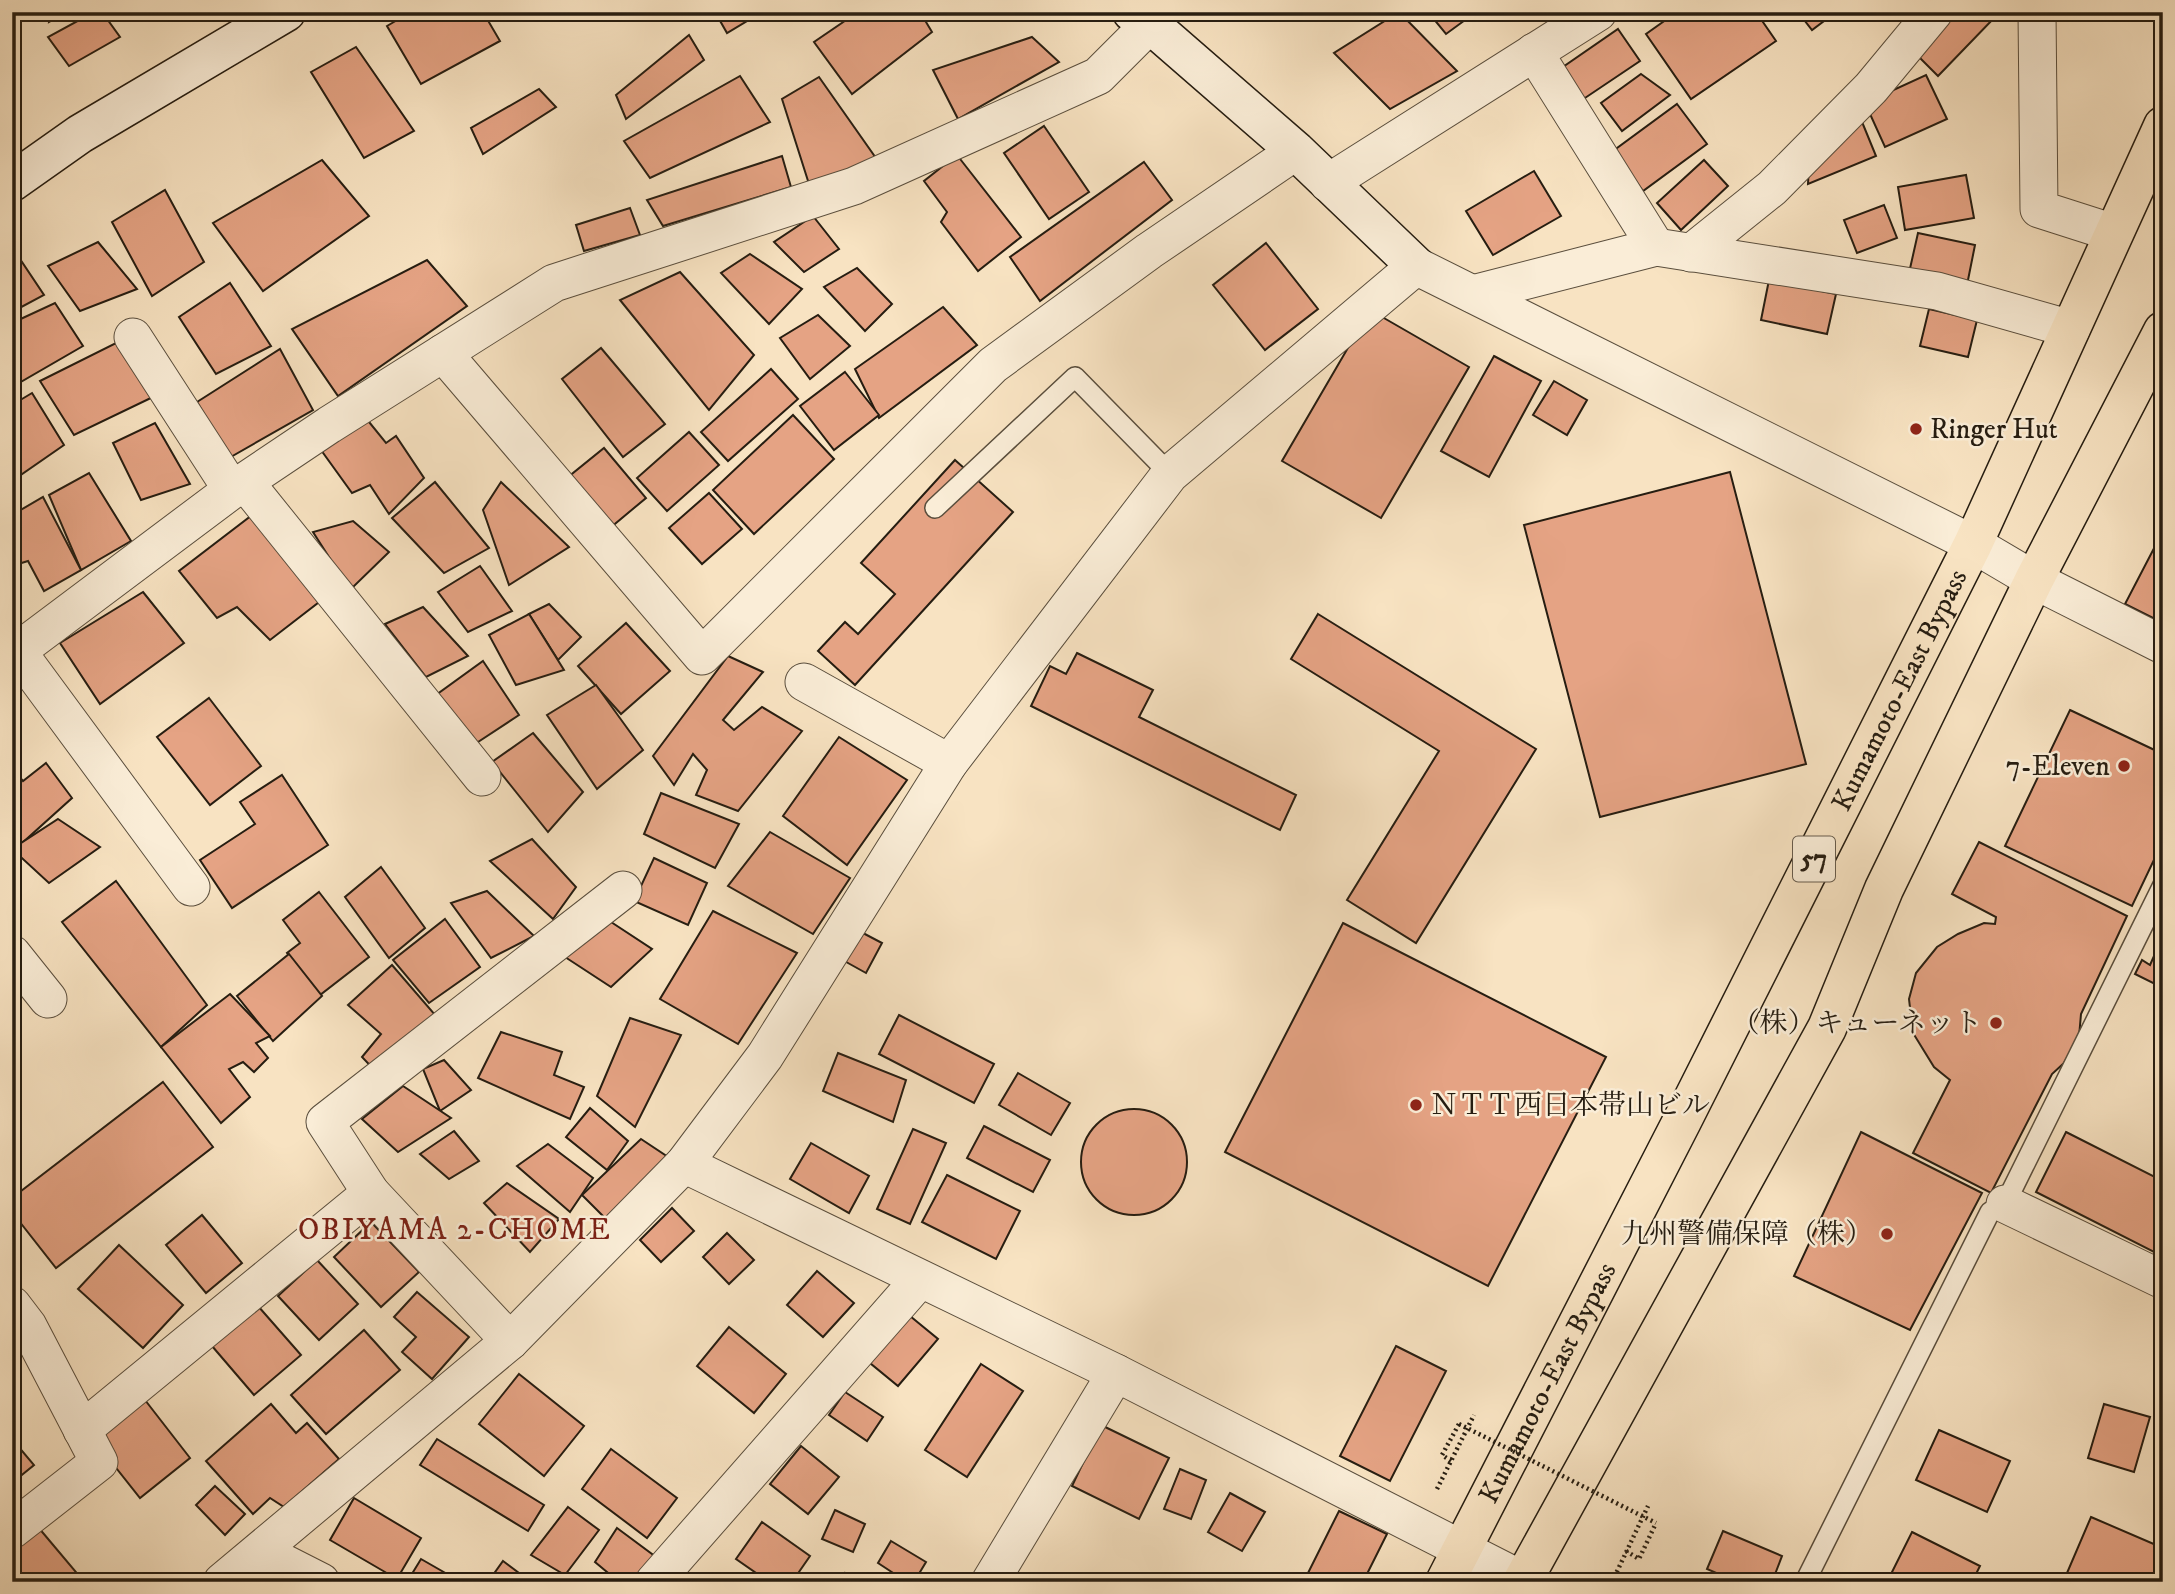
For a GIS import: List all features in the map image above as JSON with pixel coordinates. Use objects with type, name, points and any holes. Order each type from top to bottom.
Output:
[{"type":"highway","name":"Kumamoto-East Bypass","points":[[1445,1582],[1682,1121],[1973,544],[2163,126]]},
{"type":"highway","points":[[1523,1581],[1827,1028],[1884,889],[2034,580],[2163,331]]},
{"type":"street","points":[[12,182],[80,134],[286,12]]},
{"type":"street","points":[[1328,183],[1598,12]]},
{"type":"street","points":[[1473,294],[1673,250],[1772,188],[1871,88],[1934,12]]},
{"type":"street","points":[[2036,12],[2039,209],[2114,233]]},
{"type":"street","points":[[191,887],[14,650],[238,486],[554,283],[854,186],[1098,76],[1141,18],[1296,151],[1416,266],[1973,544],[2034,580],[2163,645]]},
{"type":"street","points":[[1534,52],[1673,250],[1937,291],[2071,329]]},
{"type":"street","points":[[443,353],[702,656],[993,365],[1149,251],[1296,151]]},
{"type":"street","points":[[222,1582],[510,1341],[684,1164],[765,1056],[949,763],[1170,474],[1416,266]]},
{"type":"street","points":[[133,337],[238,486],[482,776]]},
{"type":"street","points":[[804,682],[949,763]]},
{"type":"street","points":[[510,1341],[371,1193],[326,1122],[623,890]]},
{"type":"street","points":[[12,954],[48,999]]},
{"type":"street","points":[[684,1164],[1116,1373],[1523,1581]]},
{"type":"street","points":[[82,1430],[371,1193]]},
{"type":"street","points":[[2005,1204],[2163,1280]]},
{"type":"street","points":[[654,1582],[920,1279]]},
{"type":"street","points":[[12,1306],[28,1326],[99,1462],[12,1530]]},
{"type":"street","points":[[990,1582],[1116,1373]]},
{"type":"street","points":[[260,1551],[321,1582]]},
{"type":"lane","points":[[935,508],[1075,377],[1170,474]]},
{"type":"lane","points":[[1805,1582],[1990,1213],[2005,1204],[2163,885]]},
{"type":"path","points":[[1437,1489],[1474,1415]]},
{"type":"path","points":[[1451,1461],[1442,1455],[1459,1424],[1656,1523],[1639,1559],[1626,1551]]},
{"type":"path","points":[[1612,1582],[1648,1506]]},
{"type":"building","points":[[50,12],[67,12],[49,22]]},
{"type":"building","points":[[94,12],[102,12],[120,37],[69,66],[48,37]]},
{"type":"building","points":[[411,12],[483,12],[500,41],[421,84],[387,26]]},
{"type":"building","points":[[715,12],[762,12],[727,33]]},
{"type":"building","points":[[858,12],[920,12],[932,32],[852,94],[814,42]]},
{"type":"building","points":[[1399,12],[1457,71],[1390,109],[1334,53]]},
{"type":"building","points":[[1428,12],[1476,12],[1446,34]]},
{"type":"building","points":[[1677,12],[1756,12],[1776,41],[1691,99],[1646,34]]},
{"type":"building","points":[[1798,12],[1836,12],[1812,30]]},
{"type":"building","points":[[1953,12],[1992,12],[1996,16],[1938,76],[1914,52]]},
{"type":"building","points":[[1618,29],[1640,61],[1582,100],[1560,69]]},
{"type":"building","points":[[689,35],[704,60],[626,119],[616,95]]},
{"type":"building","points":[[1032,37],[1059,62],[958,119],[933,70]]},
{"type":"building","points":[[356,47],[414,131],[364,158],[311,72]]},
{"type":"building","points":[[1641,74],[1670,95],[1622,131],[1601,103]]},
{"type":"building","points":[[1926,75],[1947,119],[1885,147],[1865,103]]},
{"type":"building","points":[[740,76],[770,122],[650,178],[624,141]]},
{"type":"building","points":[[819,77],[878,161],[809,184],[782,99]]},
{"type":"building","points":[[539,89],[556,107],[483,154],[471,128]]},
{"type":"building","points":[[1677,104],[1707,144],[1643,191],[1613,151]]},
{"type":"building","points":[[1860,117],[1876,156],[1808,184],[1809,163]]},
{"type":"building","points":[[1044,126],[1089,192],[1049,219],[1004,153]]},
{"type":"building","points":[[957,155],[1021,237],[978,271],[941,222],[947,212],[924,181]]},
{"type":"building","points":[[782,156],[791,187],[663,226],[647,200]]},
{"type":"building","points":[[322,160],[369,216],[263,291],[213,223]]},
{"type":"building","points":[[1704,160],[1728,186],[1681,230],[1657,203]]},
{"type":"building","points":[[1144,162],[1172,200],[1040,301],[1010,257]]},
{"type":"building","points":[[1534,171],[1561,216],[1493,255],[1466,211]]},
{"type":"building","points":[[1966,175],[1974,218],[1905,230],[1898,187]]},
{"type":"building","points":[[165,190],[204,262],[152,296],[112,222]]},
{"type":"building","points":[[1884,205],[1897,238],[1857,253],[1844,220]]},
{"type":"building","points":[[630,208],[640,235],[584,251],[576,225]]},
{"type":"building","points":[[813,216],[839,249],[804,272],[774,242]]},
{"type":"building","points":[[1918,233],[1975,245],[1967,285],[1909,273]]},
{"type":"building","points":[[98,242],[137,289],[80,311],[48,266]]},
{"type":"building","points":[[1266,243],[1318,309],[1265,350],[1213,285]]},
{"type":"building","points":[[12,250],[44,295],[12,312]]},
{"type":"building","points":[[750,254],[802,289],[769,324],[721,273]]},
{"type":"building","points":[[427,260],[467,306],[338,396],[292,329]]},
{"type":"building","points":[[857,268],[892,304],[865,331],[824,287]]},
{"type":"building","points":[[680,272],[754,355],[709,410],[620,300]]},
{"type":"building","points":[[1769,280],[1836,294],[1827,334],[1761,320]]},
{"type":"building","points":[[230,283],[271,346],[216,374],[179,317]]},
{"type":"building","points":[[55,303],[83,346],[12,387],[12,323]]},
{"type":"building","points":[[943,307],[977,345],[879,418],[855,369]]},
{"type":"building","points":[[1929,309],[1977,320],[1968,357],[1920,346]]},
{"type":"building","points":[[1370,310],[1469,367],[1381,518],[1282,461]]},
{"type":"building","points":[[818,315],[850,346],[810,379],[780,338]]},
{"type":"building","points":[[122,340],[155,396],[74,435],[40,381]]},
{"type":"building","points":[[601,348],[665,424],[623,457],[562,379]]},
{"type":"building","points":[[280,349],[313,410],[229,458],[197,402]]},
{"type":"building","points":[[1494,356],[1541,381],[1489,477],[1441,451]]},
{"type":"building","points":[[771,369],[798,399],[728,461],[701,432]]},
{"type":"building","points":[[845,372],[879,415],[834,450],[800,406]]},
{"type":"building","points":[[1554,381],[1587,400],[1567,435],[1533,415]]},
{"type":"building","points":[[32,393],[64,445],[12,481],[12,405]]},
{"type":"building","points":[[793,415],[834,459],[754,534],[713,490]]},
{"type":"building","points":[[365,417],[386,443],[396,436],[424,478],[389,514],[370,485],[352,493],[321,450]]},
{"type":"building","points":[[155,423],[190,484],[141,500],[113,443]]},
{"type":"building","points":[[689,432],[719,465],[667,511],[637,478]]},
{"type":"building","points":[[604,448],[646,498],[604,533],[562,482]]},
{"type":"building","points":[[955,460],[1013,512],[855,685],[818,651],[845,622],[858,634],[895,594],[861,563]]},
{"type":"building","points":[[1730,472],[1806,764],[1600,817],[1524,525]]},
{"type":"building","points":[[89,473],[131,541],[81,570],[49,495]]},
{"type":"building","points":[[435,482],[489,548],[444,573],[392,518]]},
{"type":"building","points":[[501,482],[569,547],[509,585],[483,510]]},
{"type":"building","points":[[709,493],[742,529],[702,564],[669,528]]},
{"type":"building","points":[[43,497],[81,570],[44,591],[28,561],[12,566],[12,515]]},
{"type":"building","points":[[256,512],[323,599],[270,640],[237,607],[217,618],[179,571]]},
{"type":"building","points":[[353,521],[389,552],[350,590],[313,532]]},
{"type":"building","points":[[2163,531],[2163,623],[2125,604]]},
{"type":"building","points":[[480,566],[512,611],[468,632],[438,592]]},
{"type":"building","points":[[143,592],[184,643],[100,704],[60,643]]},
{"type":"building","points":[[549,604],[581,637],[558,660],[529,614]]},
{"type":"building","points":[[423,607],[468,656],[426,677],[385,624]]},
{"type":"building","points":[[529,614],[564,670],[516,685],[489,635]]},
{"type":"building","points":[[1318,614],[1536,749],[1416,943],[1347,900],[1439,751],[1291,659]]},
{"type":"building","points":[[626,623],[670,671],[621,714],[578,666]]},
{"type":"building","points":[[1077,653],[1153,690],[1139,717],[1296,795],[1280,830],[1031,706],[1050,666],[1066,674]]},
{"type":"building","points":[[728,656],[763,672],[723,720],[734,730],[762,707],[802,731],[738,811],[696,795],[707,770],[693,754],[674,785],[653,756]]},
{"type":"building","points":[[483,661],[519,715],[475,744],[436,695]]},
{"type":"building","points":[[596,685],[643,750],[597,789],[547,715]]},
{"type":"building","points":[[209,698],[261,766],[210,805],[157,737]]},
{"type":"building","points":[[2070,710],[2163,754],[2163,841],[2132,906],[2005,846]]},
{"type":"building","points":[[533,733],[583,792],[548,832],[492,762]]},
{"type":"building","points":[[839,737],[907,780],[847,865],[783,816]]},
{"type":"building","points":[[46,763],[72,798],[21,844],[12,834],[12,767],[23,781]]},
{"type":"building","points":[[282,775],[328,845],[232,908],[200,860],[255,824],[240,802]]},
{"type":"building","points":[[661,793],[739,824],[715,868],[644,834]]},
{"type":"building","points":[[58,819],[100,847],[49,883],[12,849]]},
{"type":"building","points":[[770,832],[850,878],[813,934],[728,886]]},
{"type":"building","points":[[532,839],[576,887],[553,919],[490,861]]},
{"type":"building","name":"（株）キューネット","points":[[1979,842],[2127,916],[2081,1014],[2079,1037],[2064,1063],[2052,1074],[1991,1193],[1913,1153],[1950,1080],[1934,1067],[1913,1033],[1909,999],[1916,973],[1937,947],[1984,923],[1995,924],[1996,917],[1952,894]]},
{"type":"building","points":[[654,858],[707,883],[688,925],[634,901]]},
{"type":"building","points":[[381,867],[425,928],[389,958],[345,897]]},
{"type":"building","points":[[116,881],[207,1005],[161,1047],[62,922]]},
{"type":"building","points":[[487,891],[534,936],[491,958],[451,903]]},
{"type":"building","points":[[319,892],[369,957],[320,995],[287,953],[300,943],[283,920]]},
{"type":"building","points":[[713,911],[797,953],[738,1044],[660,999]]},
{"type":"building","points":[[445,919],[480,967],[429,1003],[393,960]]},
{"type":"building","points":[[608,920],[652,949],[611,987],[565,957]]},
{"type":"building","name":"ＮＴＴ西日本帯山ビル","points":[[1343,923],[1606,1057],[1488,1286],[1225,1152]]},
{"type":"building","points":[[861,932],[882,943],[866,973],[830,953]]},
{"type":"building","points":[[2163,936],[2163,988],[2135,974],[2142,960],[2150,965]]},
{"type":"building","points":[[289,954],[322,996],[273,1041],[237,996]]},
{"type":"building","points":[[392,965],[442,1023],[382,1078],[362,1057],[381,1034],[348,1005]]},
{"type":"building","points":[[230,994],[270,1036],[256,1043],[268,1058],[254,1072],[243,1062],[229,1069],[250,1097],[221,1123],[161,1047]]},
{"type":"building","points":[[899,1015],[994,1064],[974,1103],[879,1054]]},
{"type":"building","points":[[630,1018],[681,1035],[635,1127],[597,1096]]},
{"type":"building","points":[[501,1032],[562,1052],[554,1075],[584,1087],[570,1119],[478,1078]]},
{"type":"building","points":[[838,1053],[906,1080],[893,1122],[823,1091]]},
{"type":"building","points":[[444,1060],[471,1090],[440,1111],[423,1069]]},
{"type":"building","points":[[1018,1073],[1070,1103],[1051,1135],[999,1105]]},
{"type":"building","points":[[163,1082],[213,1147],[56,1268],[12,1212],[12,1198]]},
{"type":"building","points":[[403,1086],[451,1118],[398,1152],[362,1119]]},
{"type":"building","points":[[590,1108],[628,1141],[607,1170],[566,1137]]},
{"type":"building","points":[[1134,1109],[1154,1113],[1171,1125],[1183,1142],[1187,1162],[1183,1182],[1171,1199],[1154,1211],[1134,1215],[1114,1211],[1097,1199],[1085,1182],[1081,1162],[1085,1142],[1097,1125],[1114,1113]]},
{"type":"building","points":[[984,1126],[1050,1160],[1033,1192],[967,1158]]},
{"type":"building","points":[[913,1129],[946,1143],[910,1224],[877,1209]]},
{"type":"building","points":[[454,1131],[479,1161],[449,1179],[420,1154]]},
{"type":"building","name":"九州警備保障（株）","points":[[1861,1132],[1982,1193],[1910,1330],[1794,1276]]},
{"type":"building","points":[[2066,1132],[2163,1181],[2163,1234],[2154,1252],[2036,1192]]},
{"type":"building","points":[[641,1139],[671,1159],[610,1223],[582,1195]]},
{"type":"building","points":[[811,1143],[869,1176],[849,1213],[790,1179]]},
{"type":"building","points":[[548,1144],[593,1178],[570,1212],[517,1166]]},
{"type":"building","points":[[947,1175],[1020,1211],[996,1259],[922,1222]]},
{"type":"building","points":[[507,1183],[559,1219],[530,1252],[484,1203]]},
{"type":"building","points":[[672,1208],[694,1231],[661,1262],[640,1240]]},
{"type":"building","points":[[202,1215],[242,1263],[206,1293],[166,1245]]},
{"type":"building","points":[[371,1222],[419,1272],[381,1307],[334,1257]]},
{"type":"building","points":[[727,1233],[754,1260],[729,1284],[703,1257]]},
{"type":"building","points":[[119,1245],[183,1305],[143,1348],[78,1289]]},
{"type":"building","points":[[317,1260],[358,1304],[319,1340],[278,1296]]},
{"type":"building","points":[[817,1271],[854,1303],[823,1337],[787,1305]]},
{"type":"building","points":[[417,1292],[469,1337],[432,1379],[402,1352],[416,1337],[394,1317]]},
{"type":"building","points":[[258,1306],[301,1355],[254,1395],[212,1346]]},
{"type":"building","points":[[910,1316],[938,1339],[898,1386],[870,1363]]},
{"type":"building","points":[[729,1327],[786,1374],[754,1413],[697,1366]]},
{"type":"building","points":[[364,1330],[400,1370],[326,1434],[291,1395]]},
{"type":"building","points":[[1396,1346],[1446,1371],[1390,1481],[1340,1456]]},
{"type":"building","points":[[981,1364],[1023,1391],[967,1477],[925,1450]]},
{"type":"building","points":[[519,1374],[584,1426],[544,1476],[479,1424]]},
{"type":"building","points":[[845,1392],[883,1417],[867,1441],[829,1415]]},
{"type":"building","points":[[145,1400],[190,1458],[140,1498],[94,1440]]},
{"type":"building","points":[[271,1404],[296,1433],[307,1423],[339,1459],[284,1507],[270,1498],[253,1514],[206,1461]]},
{"type":"building","points":[[2104,1404],[2150,1417],[2134,1472],[2088,1458]]},
{"type":"building","points":[[1101,1425],[1169,1458],[1139,1519],[1072,1486]]},
{"type":"building","points":[[1939,1430],[2010,1461],[1987,1512],[1916,1480]]},
{"type":"building","points":[[12,1439],[34,1465],[12,1483]]},
{"type":"building","points":[[437,1439],[544,1505],[528,1531],[420,1465]]},
{"type":"building","points":[[801,1446],[839,1477],[808,1514],[770,1484]]},
{"type":"building","points":[[611,1449],[677,1498],[647,1538],[582,1489]]},
{"type":"building","points":[[1180,1469],[1206,1480],[1191,1519],[1164,1509]]},
{"type":"building","points":[[215,1486],[245,1514],[225,1535],[196,1505]]},
{"type":"building","points":[[1230,1493],[1265,1512],[1242,1551],[1208,1532]]},
{"type":"building","points":[[354,1498],[421,1538],[397,1579],[330,1540]]},
{"type":"building","points":[[568,1507],[599,1530],[565,1575],[531,1555]]},
{"type":"building","points":[[835,1510],[865,1524],[853,1552],[822,1539]]},
{"type":"building","points":[[1339,1511],[1387,1534],[1363,1582],[1321,1582],[1307,1575]]},
{"type":"building","points":[[2091,1517],[2163,1548],[2163,1555],[2151,1582],[2088,1582],[2067,1573]]},
{"type":"building","points":[[762,1522],[810,1556],[792,1582],[769,1582],[736,1559]]},
{"type":"building","points":[[38,1527],[81,1578],[76,1582],[23,1582],[12,1569],[12,1548]]},
{"type":"building","points":[[617,1528],[660,1560],[642,1582],[619,1582],[595,1562]]},
{"type":"building","points":[[1723,1531],[1782,1556],[1772,1582],[1737,1582],[1707,1569]]},
{"type":"building","points":[[1912,1532],[1980,1566],[1972,1582],[1887,1582]]},
{"type":"building","points":[[891,1541],[926,1562],[914,1582],[907,1582],[878,1563]]},
{"type":"building","points":[[421,1559],[461,1582],[407,1582]]},
{"type":"building","points":[[503,1561],[531,1582],[488,1582]]},
{"type":"building","points":[[845,1573],[857,1582],[838,1582]]},
{"type":"place","name":"Ringer Hut","points":[[1916,429]]},
{"type":"place","name":"7-Eleven","points":[[2124,766]]},
{"type":"place","name":"（株）キューネット","points":[[1996,1023]]},
{"type":"place","name":"ＮＴＴ西日本帯山ビル","points":[[1416,1105]]},
{"type":"place","name":"九州警備保障（株）","points":[[1887,1234]]},
{"type":"district","name":"OBIYAMA 2-CHOME","points":[[455,1230]]}]
